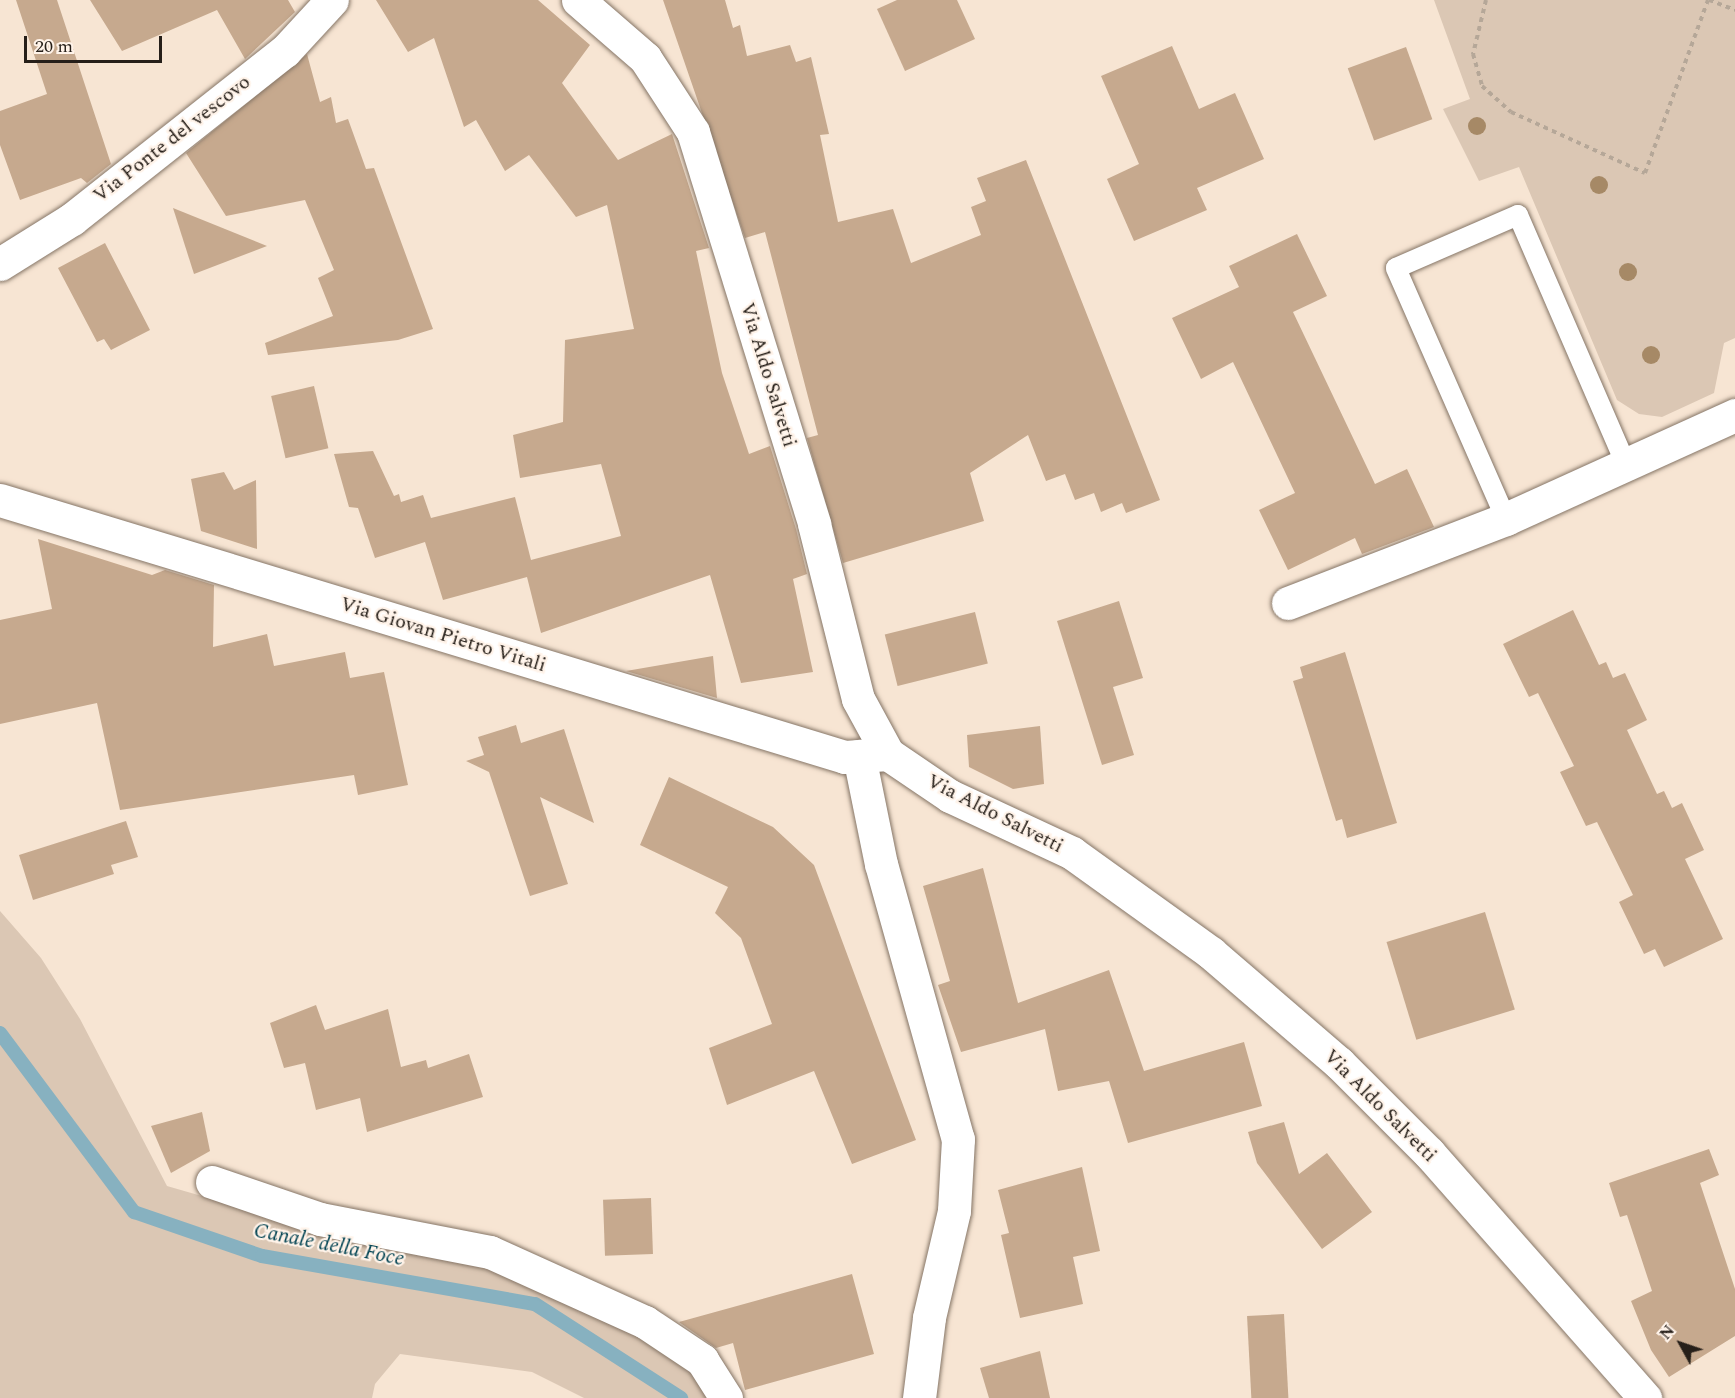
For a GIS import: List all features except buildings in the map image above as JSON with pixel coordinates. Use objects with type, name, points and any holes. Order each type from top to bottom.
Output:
[{"type":"street","name":"Via Ponte del vescovo","points":[[0,264],[72,219],[285,51],[332,0]]},
{"type":"street","name":"Via Aldo Salvetti","points":[[578,0],[645,58],[693,132],[814,524],[873,755],[950,796],[1072,853],[1211,953],[1339,1063],[1429,1153],[1645,1398]]},
{"type":"street","points":[[1288,603],[1506,519],[1735,415]]},
{"type":"street","name":"Via Giovan Pietro Vitali","points":[[0,500],[741,727],[845,757],[873,755]]},
{"type":"street","points":[[873,755],[881,864],[958,1139],[954,1211],[929,1318],[916,1397]]},
{"type":"street","points":[[212,1182],[320,1219],[490,1252],[645,1322],[702,1360],[726,1398]]},
{"type":"lane","points":[[1506,519],[1396,267],[1518,215],[1626,464]]},
{"type":"path","points":[[1486,0],[1473,54],[1482,86],[1511,112],[1645,173],[1708,0],[1735,10]]},
{"type":"shaded area","points":[[1434,0],[1735,0],[1735,338],[1724,343],[1714,393],[1662,417],[1639,414],[1617,400],[1519,167],[1479,181],[1443,109],[1470,99]]},
{"type":"shaded area","points":[[0,911],[41,958],[80,1019],[167,1186],[382,1248],[518,1275],[635,1326],[695,1375],[713,1398],[584,1398],[532,1372],[400,1354],[375,1384],[372,1398],[0,1398]]},
{"type":"waterway","name":"Canale della Foce","points":[[0,1033],[134,1212],[262,1256],[535,1304],[681,1398]]}]
